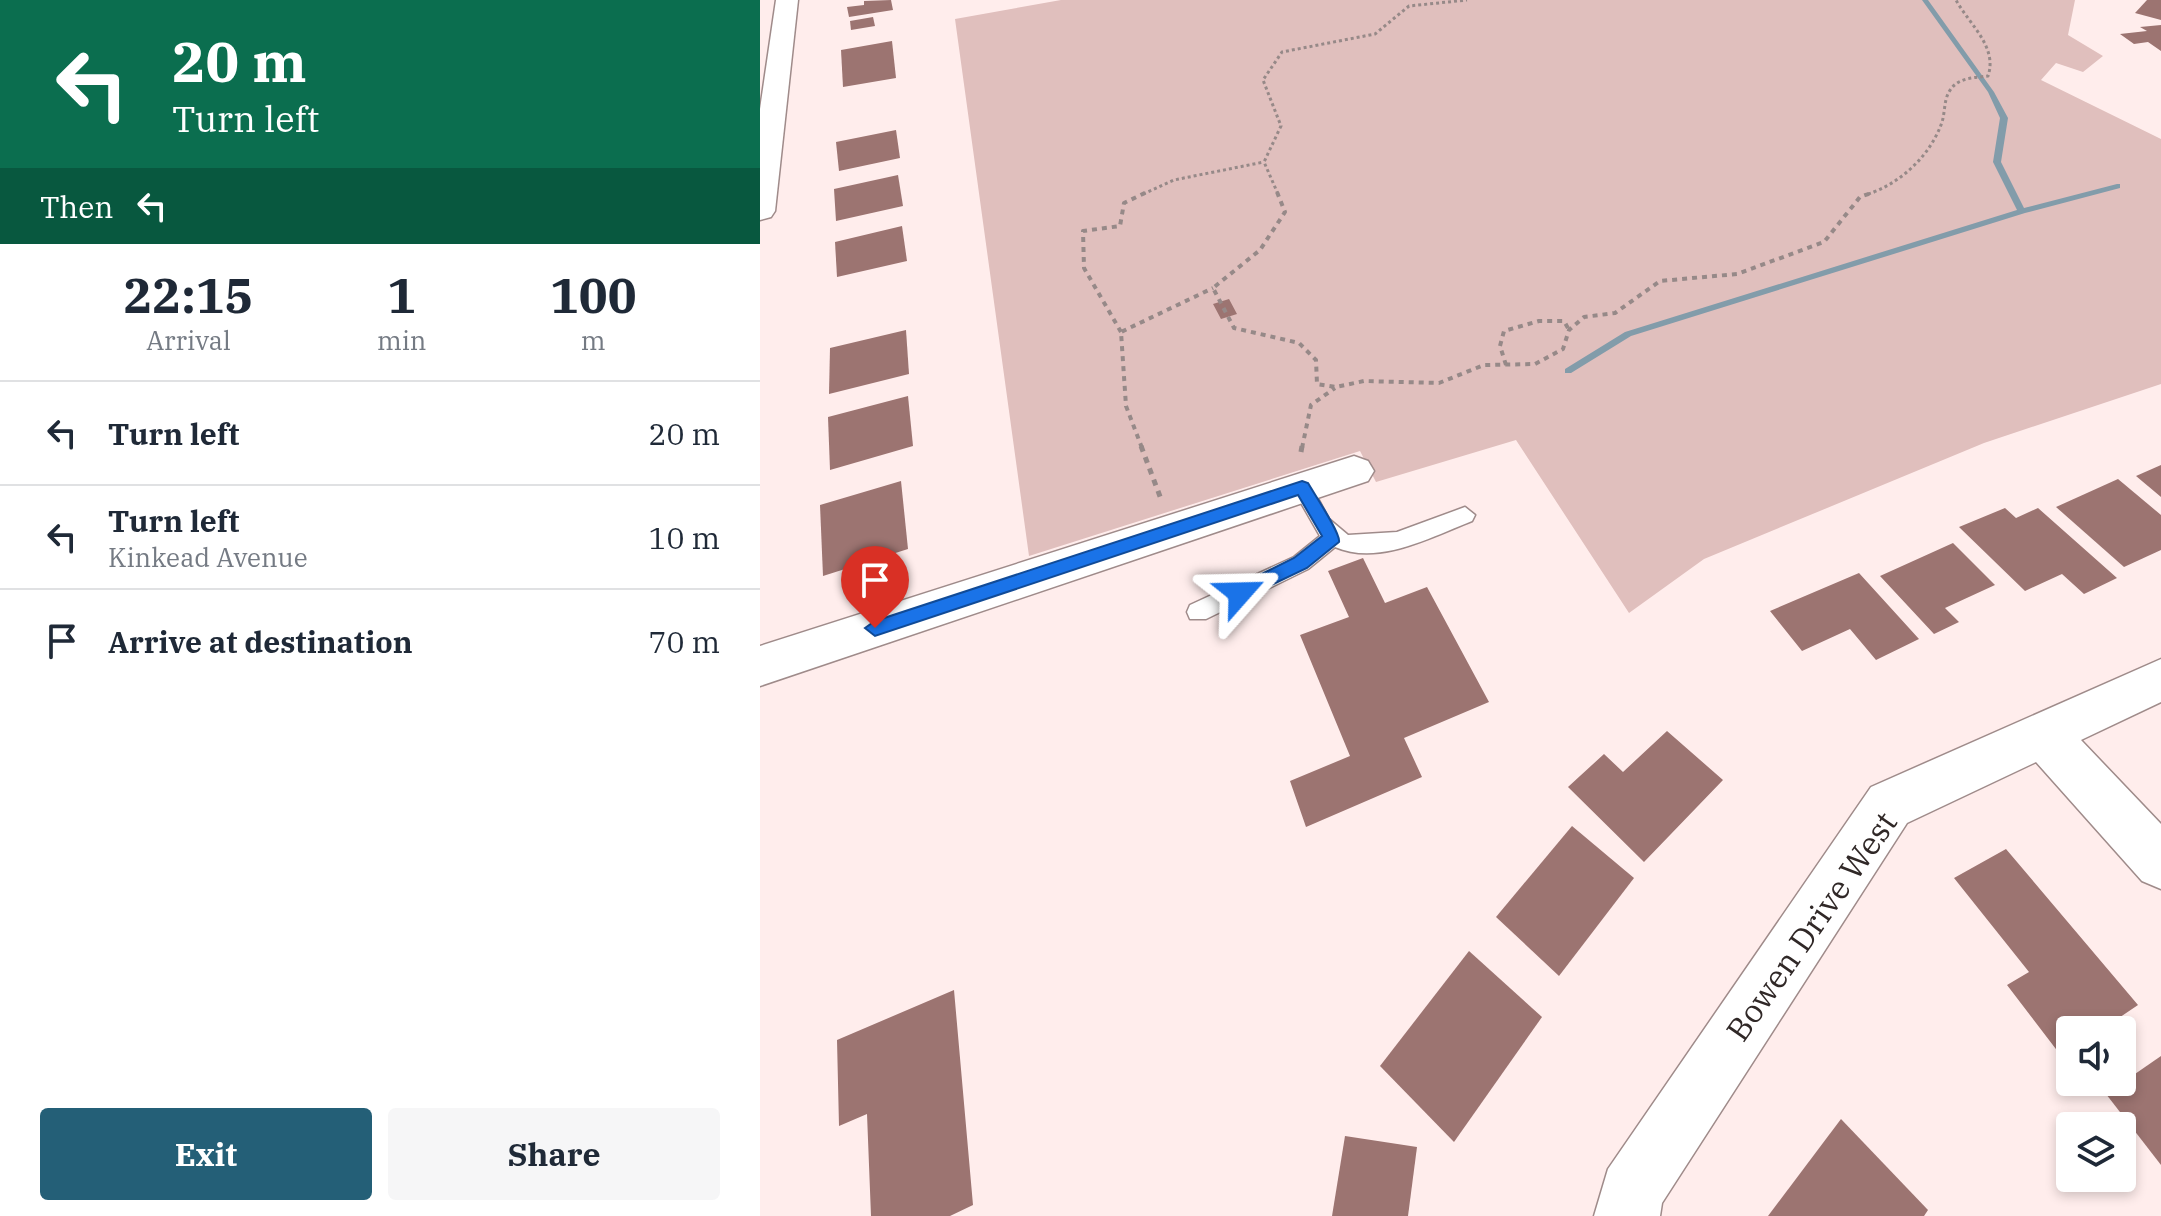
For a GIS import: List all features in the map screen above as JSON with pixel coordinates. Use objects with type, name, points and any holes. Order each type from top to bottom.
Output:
[{"type":"street","points":[[760,211],[767,98],[787,0]]},
{"type":"street","points":[[760,666],[1354,471]]},
{"type":"street","name":"Bowen Drive West","points":[[1627,1216],[1631,1192],[1889,805],[2161,680]]},
{"type":"street","points":[[2044,736],[2161,862]]},
{"type":"lane","points":[[1302,487],[1319,520],[1333,537],[1355,547],[1396,541],[1465,515]]},
{"type":"lane","points":[[1198,612],[1301,563],[1333,537]]},
{"type":"path","points":[[1121,332],[1213,288],[1260,250],[1285,212],[1264,162],[1281,126],[1263,80],[1282,52],[1375,34],[1409,6],[1467,0]]},
{"type":"path","points":[[1213,288],[1234,328],[1299,343],[1316,360],[1317,384],[1336,387],[1364,381],[1439,383],[1484,365],[1535,364],[1563,349],[1569,330],[1584,317],[1615,313],[1660,281],[1737,274],[1824,242],[1860,197],[1882,190],[1924,157],[1942,123],[1949,91],[1973,76],[1988,76],[1992,70],[1992,51],[1965,19],[1956,0]]},
{"type":"path","points":[[1161,534],[1163,505],[1126,406],[1121,332],[1084,268],[1083,231],[1120,226],[1124,203],[1174,180],[1264,162]]},
{"type":"path","points":[[1506,365],[1500,346],[1504,331],[1539,321],[1564,321],[1569,330]]},
{"type":"path","points":[[1302,487],[1298,464],[1311,405],[1336,387]]},
{"type":"shaded area","points":[[1061,0],[2075,0],[2068,35],[2103,56],[2083,72],[2056,63],[2041,80],[2161,139],[2161,384],[1984,443],[1704,559],[1629,613],[1516,440],[1376,482],[1360,451],[1029,556],[955,19]]},
{"type":"building","points":[[891,0],[893,10],[849,17],[847,7],[864,5],[864,1]]},
{"type":"building","points":[[2147,0],[2161,0],[2161,20],[2135,13]]},
{"type":"building","points":[[873,17],[875,26],[851,30],[850,21]]},
{"type":"building","points":[[2161,25],[2161,51],[2148,42],[2134,44],[2120,34],[2147,31],[2140,27]]},
{"type":"building","points":[[892,41],[896,78],[843,87],[841,50]]},
{"type":"building","points":[[896,130],[900,158],[839,171],[836,142]]},
{"type":"building","points":[[898,175],[903,206],[836,221],[834,189]]},
{"type":"building","points":[[902,226],[907,261],[837,277],[835,242]]},
{"type":"building","points":[[1229,299],[1237,314],[1221,319],[1213,304]]},
{"type":"building","points":[[906,330],[909,374],[829,394],[830,348]]},
{"type":"building","points":[[908,396],[913,446],[830,470],[828,417]]},
{"type":"building","points":[[2161,465],[2161,497],[2136,476]]},
{"type":"building","points":[[2118,479],[2161,515],[2161,550],[2124,567],[2056,507]]},
{"type":"building","points":[[901,481],[908,549],[823,576],[820,505]]},
{"type":"building","points":[[2005,508],[2016,518],[2038,508],[2117,578],[2084,594],[2062,574],[2025,591],[1959,527]]},
{"type":"building","points":[[1953,543],[1995,585],[1945,608],[1959,622],[1934,634],[1880,576]]},
{"type":"building","points":[[1363,558],[1385,603],[1427,587],[1489,702],[1404,738],[1422,777],[1306,827],[1290,781],[1350,756],[1300,635],[1349,617],[1328,571]]},
{"type":"building","points":[[1859,573],[1919,639],[1876,660],[1850,629],[1802,651],[1770,611]]},
{"type":"building","points":[[1667,731],[1723,780],[1644,862],[1568,787],[1604,754],[1623,772]]},
{"type":"building","points":[[1572,826],[1634,878],[1559,976],[1496,917]]},
{"type":"building","points":[[2006,849],[2138,1005],[2122,1016],[2056,1016],[2056,1049],[2007,985],[2029,972],[1954,878]]},
{"type":"building","points":[[1469,951],[1542,1017],[1454,1142],[1380,1066]]},
{"type":"building","points":[[954,990],[973,1205],[950,1216],[871,1216],[867,1114],[839,1126],[837,1040]]},
{"type":"building","points":[[2161,1056],[2161,1165],[2136,1133],[2136,1112],[2120,1112],[2108,1096],[2136,1096],[2136,1073]]},
{"type":"building","points":[[1841,1119],[1928,1210],[1924,1216],[1768,1216]]},
{"type":"building","points":[[1345,1136],[1417,1147],[1408,1216],[1332,1216]]},
{"type":"waterway","points":[[1925,0],[1991,92],[2004,118],[1997,162],[2022,211]]},
{"type":"waterway","points":[[2022,211],[2117,186]]},
{"type":"waterway","points":[[1568,371],[1628,334],[2022,211]]},
{"type":"route","points":[[875,628],[1302,487],[1319,520],[1333,537],[1301,563],[1240,593]]}]
